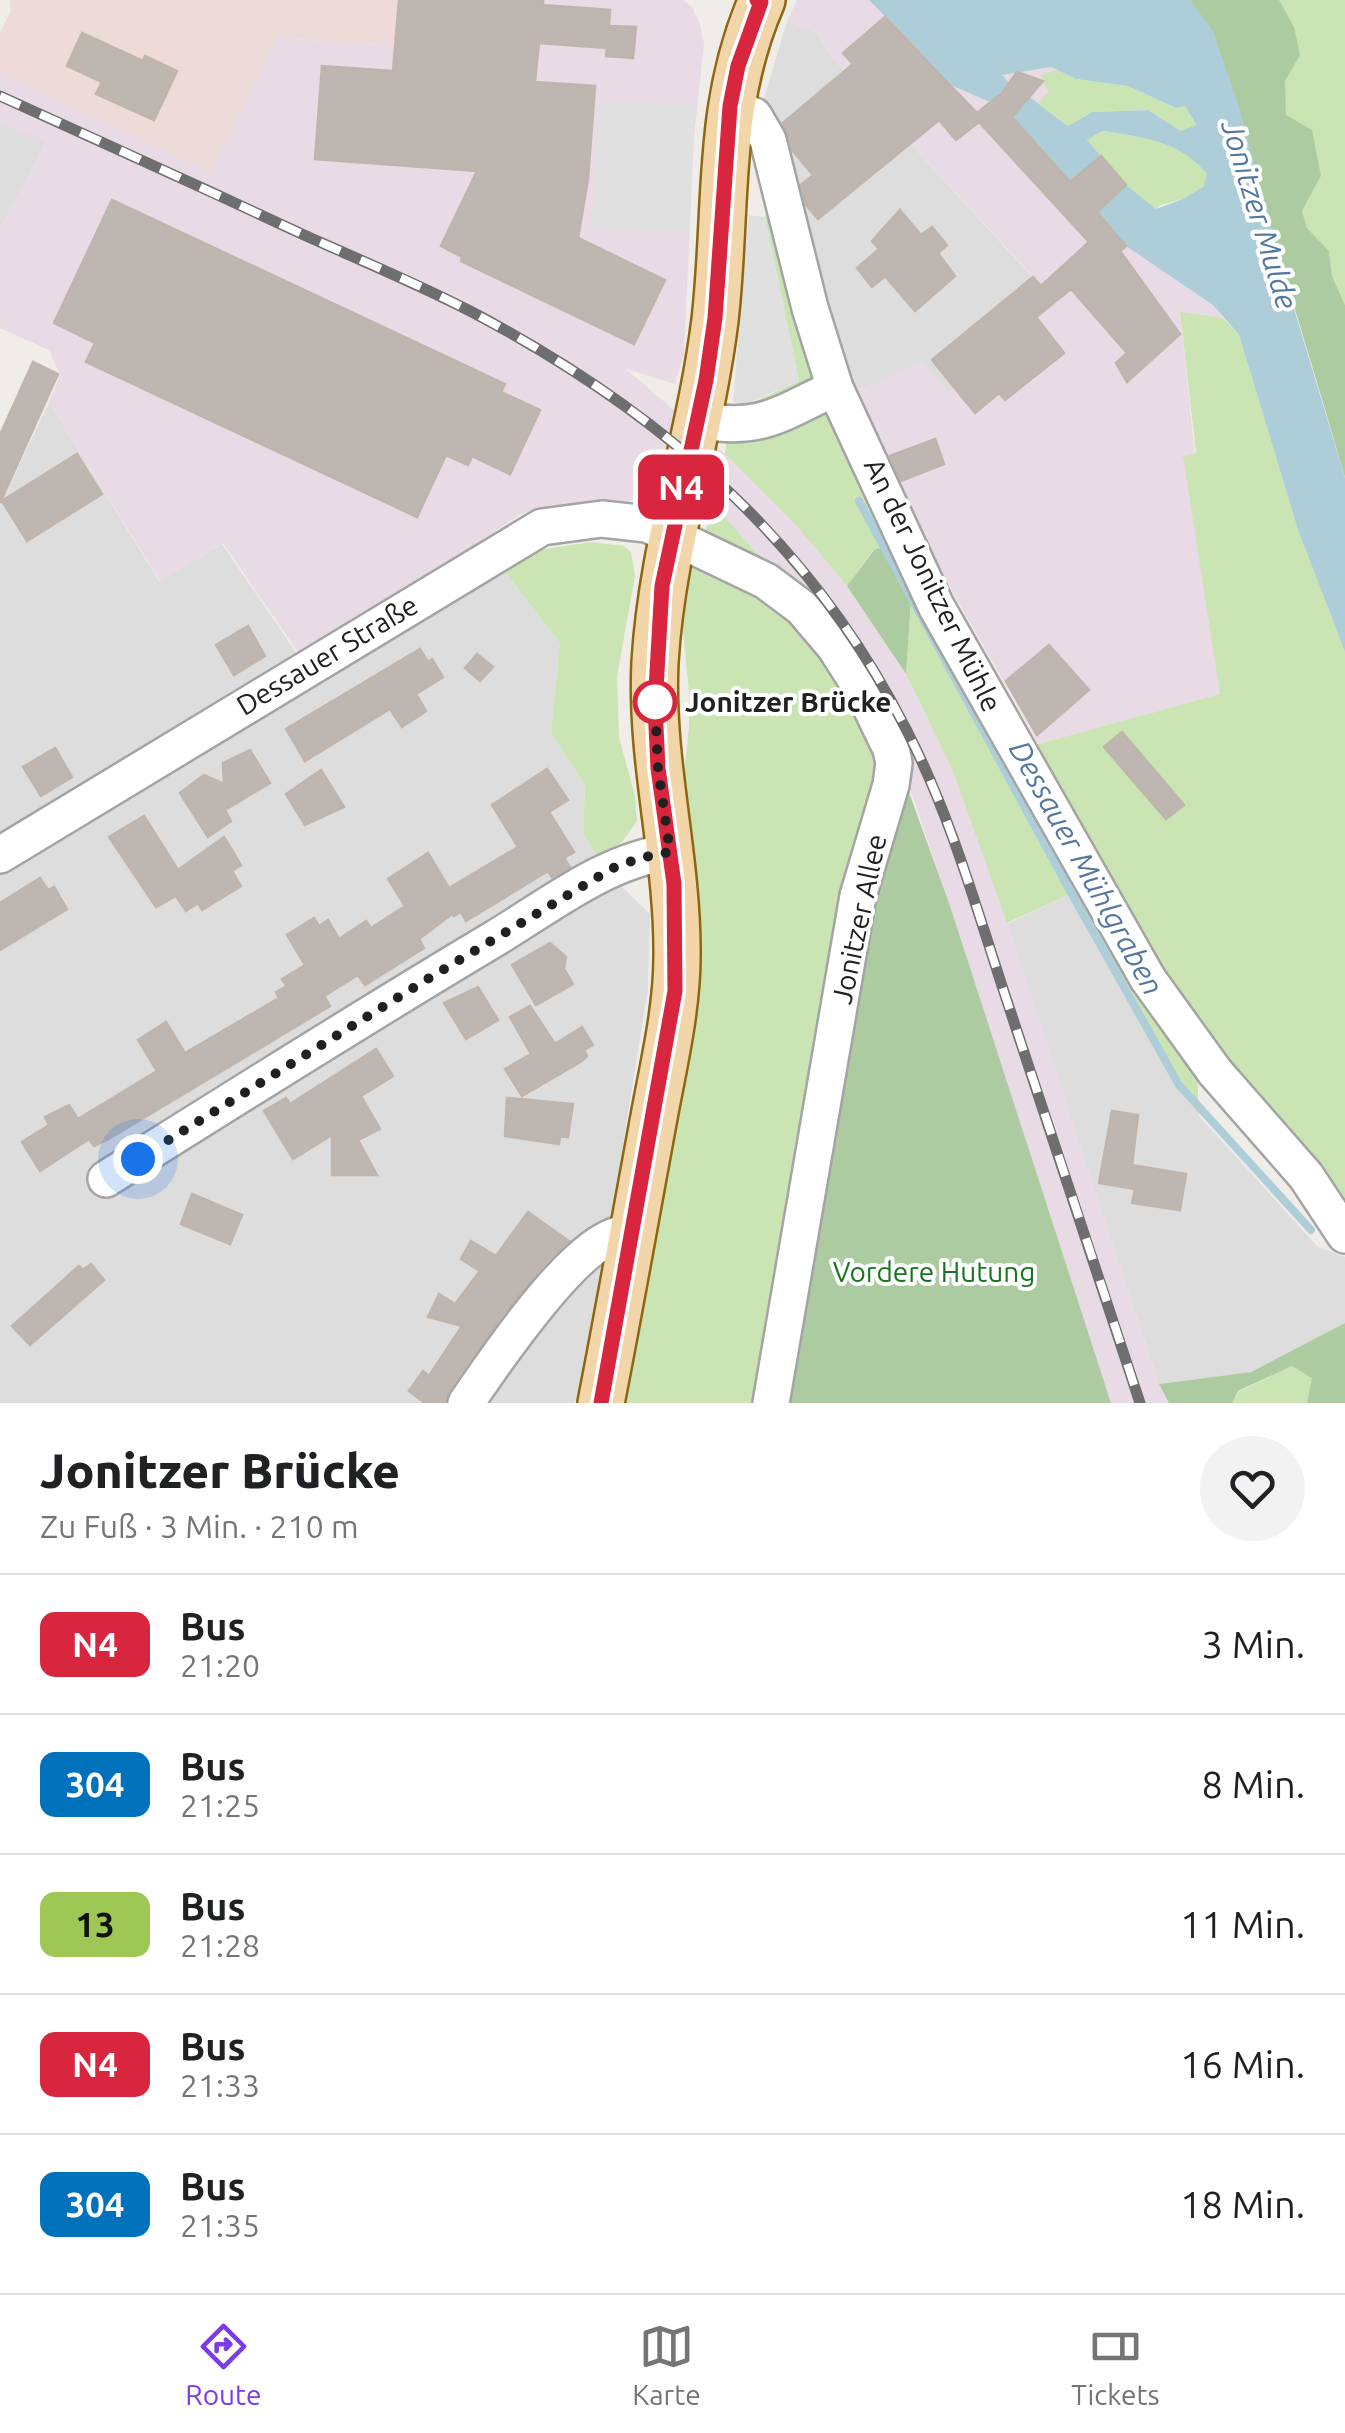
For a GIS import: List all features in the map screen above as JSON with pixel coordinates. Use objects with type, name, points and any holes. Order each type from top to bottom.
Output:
[{"type":"main road","points":[[601,1403],[675,991],[676,928],[658,768],[655,668],[662,586],[698,420],[715,318],[730,106],[760,1]]},
{"type":"street","name":"An der Jonitzer Mühle","points":[[730,106],[754,116],[768,140],[810,308],[835,388],[936,606],[1148,979],[1215,1072],[1306,1176],[1345,1234]]},
{"type":"street","points":[[698,420],[733,426],[755,424],[835,388]]},
{"type":"street","name":"Dessauer Straße","points":[[0,854],[542,527],[602,519],[647,524],[672,534]]},
{"type":"street","name":"Jonitzer Allee","points":[[672,534],[704,554],[766,581],[802,608],[863,691],[884,732],[894,763],[858,896],[771,1403]]},
{"type":"street","points":[[106,1179],[613,868],[670,852]]},
{"type":"street","points":[[466,1403],[524,1318],[578,1262],[610,1236],[633,1233]]},
{"type":"shaded area","points":[[10,0],[547,0],[540,56],[277,38],[211,172],[0,75],[0,32],[10,13]]},
{"type":"shaded area","points":[[547,0],[683,0],[692,7],[700,24],[704,44],[694,138],[684,354],[675,384],[626,369],[725,454],[794,523],[847,586],[906,674],[953,771],[993,880],[1159,1384],[1169,1403],[1111,1403],[916,805],[874,706],[714,505],[656,457],[651,491],[646,497],[625,502],[551,505],[519,515],[304,661],[223,543],[160,581],[49,402],[60,375],[49,350],[0,328],[0,229],[45,143],[0,122],[0,74],[211,172],[277,38],[540,56]]},
{"type":"shaded area","points":[[797,0],[869,0],[939,71],[990,102],[1010,84],[1001,75],[1051,67],[1057,70],[1042,75],[1048,92],[1038,103],[1070,181],[1101,156],[1223,318],[1180,313],[1220,694],[1039,744],[894,489],[856,391],[921,361],[949,393],[1057,303],[831,57],[816,32],[787,21]]},
{"type":"shaded area","points":[[787,21],[816,32],[831,57],[1057,304],[949,393],[921,362],[856,391],[819,305],[761,109]]},
{"type":"shaded area","points":[[598,100],[695,104],[689,233],[592,229]]},
{"type":"shaded area","points":[[0,121],[46,142],[0,229]]},
{"type":"shaded area","points":[[749,215],[765,217],[799,381],[746,404],[733,402]]},
{"type":"shaded area","points":[[49,402],[159,581],[222,544],[317,683],[504,570],[560,643],[551,733],[585,785],[583,834],[618,883],[650,914],[648,989],[589,1356],[575,1403],[0,1403],[0,506]]},
{"type":"shaded area","points":[[1070,894],[1198,1108],[1199,1116],[1318,1247],[1345,1257],[1345,1323],[1251,1372],[1159,1384],[1007,924]]},
{"type":"green space","points":[[1190,0],[1279,0],[1294,27],[1300,55],[1285,81],[1286,115],[1312,130],[1321,176],[1302,211],[1307,228],[1329,251],[1332,276],[1345,305],[1345,478],[1237,104],[1218,51]]},
{"type":"green space","points":[[1279,0],[1345,0],[1345,305],[1332,276],[1329,252],[1307,228],[1302,211],[1321,176],[1286,116]]},
{"type":"green space","points":[[1057,70],[1076,79],[1128,86],[1176,108],[1185,106],[1196,126],[1181,131],[1148,110],[1092,112],[1068,126],[1038,103],[1048,92],[1041,75]]},
{"type":"green space","points":[[1101,131],[1173,147],[1208,174],[1204,186],[1156,210],[1126,185],[1087,140]]},
{"type":"green space","points":[[771,178],[817,387],[741,408],[799,381],[765,217]]},
{"type":"green space","points":[[1180,312],[1223,318],[1239,335],[1298,530],[1345,652],[1345,1221],[1198,1062],[1198,1108],[1070,894],[1007,923],[953,771],[906,674],[912,585],[873,550],[847,586],[794,523],[725,454],[727,436],[828,410],[1010,752],[1220,694],[1183,456],[1196,453]]},
{"type":"green space","points":[[714,505],[800,602],[702,541]]},
{"type":"green space","points":[[590,542],[624,546],[631,552],[635,575],[617,677],[619,737],[635,796],[637,821],[622,842],[598,856],[583,834],[585,785],[551,733],[560,643],[504,570],[533,551]]},
{"type":"green space","points":[[890,545],[912,585],[906,674],[847,586],[874,550]]},
{"type":"green space","points":[[689,558],[792,605],[885,744],[764,1403],[623,1403],[689,726],[681,609]]},
{"type":"green space","name":"Vordere Hutung","points":[[901,770],[950,906],[1111,1403],[781,1403],[873,868]]},
{"type":"green space","points":[[1345,1323],[1345,1403],[1307,1403],[1312,1378],[1292,1366],[1238,1391],[1232,1403],[1169,1403],[1159,1384],[1251,1372]]},
{"type":"green space","points":[[1292,1366],[1313,1378],[1307,1403],[1232,1403],[1238,1392]]},
{"type":"water","name":"Jonitzer Mulde","points":[[869,0],[1190,0],[1213,31],[1238,104],[1345,478],[1345,652],[1298,530],[1239,335],[1213,305],[1126,246],[1097,212],[1126,185],[1156,209],[1204,186],[1207,174],[1173,147],[1102,131],[1087,140],[1101,156],[1070,182],[1000,104],[1019,89],[1068,126],[1092,112],[1148,110],[1181,131],[1196,125],[1185,106],[1176,108],[1128,86],[1076,79],[1051,67],[1002,75],[1010,84],[990,102],[953,86]]},
{"type":"building","points":[[399,0],[543,0],[543,5],[610,10],[609,26],[636,27],[633,58],[606,56],[607,48],[539,43],[535,82],[595,86],[588,179],[578,238],[665,280],[634,344],[461,261],[462,257],[441,246],[477,171],[315,159],[322,66],[393,71]]},
{"type":"building","points":[[885,17],[977,113],[1002,93],[1017,72],[1043,81],[1012,117],[1070,182],[1101,156],[1126,185],[1097,212],[1126,246],[1120,251],[1180,334],[1127,382],[1116,363],[1127,353],[1071,289],[1036,317],[1064,353],[1005,400],[999,393],[975,413],[932,360],[1033,277],[1041,286],[1089,242],[979,122],[956,140],[939,120],[818,219],[806,205],[801,185],[813,175],[792,150],[783,123],[853,64],[843,53]]},
{"type":"building","points":[[82,33],[143,61],[145,56],[177,71],[154,120],[96,94],[102,82],[67,66]]},
{"type":"building","points":[[112,200],[505,384],[501,392],[540,410],[510,474],[472,456],[468,465],[446,455],[417,517],[86,362],[95,343],[54,323]]},
{"type":"building","points":[[900,210],[921,235],[932,227],[947,245],[938,253],[955,276],[915,311],[885,276],[872,287],[857,268],[879,249],[872,241]]},
{"type":"building","points":[[33,362],[58,374],[0,503],[0,435]]},
{"type":"building","points":[[935,439],[944,464],[901,481],[890,456]]},
{"type":"building","points":[[77,454],[102,494],[27,541],[2,501]]},
{"type":"building","points":[[248,626],[265,656],[234,675],[216,645]]},
{"type":"building","points":[[1049,645],[1089,690],[1037,735],[1006,681]]},
{"type":"building","points":[[420,649],[443,677],[416,694],[426,711],[402,727],[390,709],[305,761],[286,729]]},
{"type":"building","points":[[477,654],[493,667],[480,681],[465,668]]},
{"type":"building","points":[[1122,732],[1184,805],[1166,819],[1104,747]]},
{"type":"building","points":[[55,748],[72,777],[41,796],[23,767]]},
{"type":"building","points":[[250,750],[270,783],[225,810],[231,821],[208,837],[180,793],[204,775],[224,784],[223,763]]},
{"type":"building","points":[[547,769],[568,800],[549,812],[574,852],[564,858],[570,867],[552,877],[548,871],[466,921],[461,912],[452,914],[419,939],[424,948],[365,985],[358,975],[324,996],[330,1006],[107,1140],[94,1146],[89,1139],[40,1171],[22,1142],[49,1125],[45,1117],[69,1105],[78,1119],[157,1071],[138,1040],[166,1022],[185,1053],[279,998],[276,992],[287,986],[282,979],[305,965],[287,935],[314,918],[319,926],[328,920],[339,939],[366,921],[371,928],[405,906],[388,879],[428,853],[449,888],[518,847],[492,805]]},
{"type":"building","points":[[321,770],[344,807],[305,825],[286,794]]},
{"type":"building","points":[[144,816],[178,870],[224,837],[241,865],[232,871],[241,886],[202,910],[198,903],[186,911],[176,896],[156,907],[109,837]]},
{"type":"building","points":[[40,878],[48,890],[54,887],[67,909],[0,950],[0,903]]},
{"type":"building","points":[[550,943],[566,957],[564,969],[573,984],[536,1005],[512,965]]},
{"type":"building","points":[[478,987],[498,1020],[466,1039],[444,1003]]},
{"type":"building","points":[[530,1006],[555,1044],[582,1027],[593,1045],[584,1050],[587,1056],[582,1061],[522,1096],[505,1069],[531,1054],[510,1017]]},
{"type":"building","points":[[376,1049],[393,1076],[361,1096],[380,1129],[358,1140],[377,1175],[332,1175],[332,1135],[293,1159],[264,1111],[286,1098],[290,1104]]},
{"type":"building","points":[[507,1098],[573,1104],[568,1137],[560,1136],[559,1144],[505,1136]]},
{"type":"building","points":[[1112,1111],[1138,1115],[1132,1165],[1186,1174],[1180,1210],[1132,1203],[1135,1189],[1099,1183]]},
{"type":"building","points":[[192,1194],[242,1215],[230,1244],[181,1224]]},
{"type":"building","points":[[528,1212],[569,1241],[501,1317],[448,1391],[445,1403],[425,1403],[409,1391],[423,1371],[429,1376],[462,1326],[428,1317],[439,1294],[455,1304],[480,1271],[461,1259],[471,1241],[496,1256]]},
{"type":"building","points":[[91,1264],[104,1280],[30,1345],[12,1326],[79,1266],[83,1270]]},
{"type":"waterway","name":"Dessauer Mühlgraben","points":[[859,501],[1179,1085],[1311,1230]]},
{"type":"railway","points":[[0,96],[431,292],[540,350],[666,437],[776,539],[824,597],[867,661],[906,729],[936,794],[973,895],[1140,1403]]},
{"type":"bus line","name":"N4","points":[[601,1403],[675,991],[674,884],[658,768],[655,706],[662,586],[706,380],[715,318],[726,134],[738,66],[761,2],[757,0]]},
{"type":"place","name":"Jonitzer Brücke","points":[[655,702]]},
{"type":"route","points":[[138,1159],[613,868],[670,852],[658,768],[655,702]]}]
